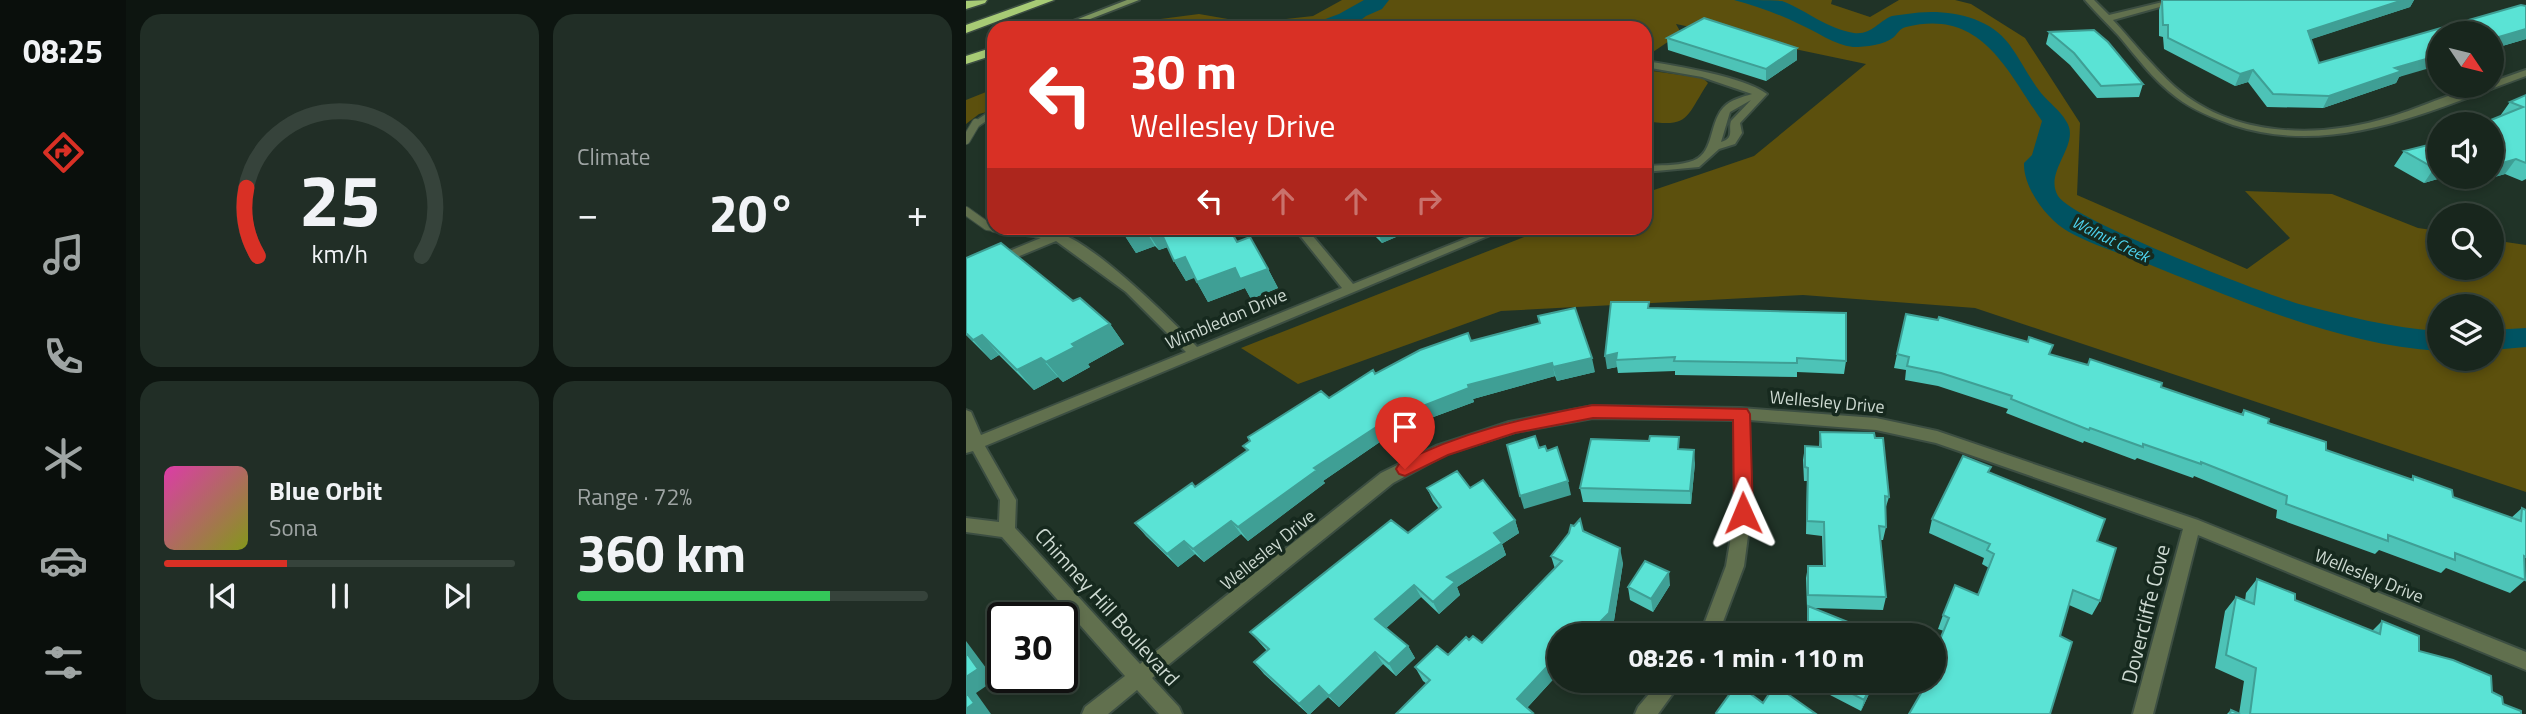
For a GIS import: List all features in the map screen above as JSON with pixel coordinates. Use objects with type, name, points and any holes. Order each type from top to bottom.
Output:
[{"type":"highway","points":[[966,5],[981,0]]},
{"type":"highway","points":[[989,21],[1048,0]]},
{"type":"highway","points":[[966,29],[987,22]]},
{"type":"highway","points":[[966,61],[987,54]]},
{"type":"main road","points":[[1078,21],[1135,0]]},
{"type":"street","points":[[2089,0],[2109,18],[2173,90],[2204,110],[2254,129],[2312,135],[2343,133],[2370,128],[2454,98]]},
{"type":"street","points":[[2109,18],[2180,0]]},
{"type":"street","points":[[1652,65],[1681,68],[1724,79],[1762,94]]},
{"type":"street","points":[[2504,81],[2526,73]]},
{"type":"street","points":[[1652,170],[1695,165],[1716,147],[1731,142],[1737,133],[1735,123],[1762,94]]},
{"type":"street","points":[[1716,147],[1718,121],[1727,108],[1762,94]]},
{"type":"street","points":[[1306,235],[1349,288]]},
{"type":"street","name":"Wimbledon Drive","points":[[971,445],[1349,288],[1484,235]]},
{"type":"street","points":[[966,274],[1057,236],[1098,261],[1158,311],[1195,353]]},
{"type":"street","name":"Wellesley Drive","points":[[1092,714],[1387,478],[1441,450],[1514,426],[1593,412],[1741,414],[1876,424],[1937,437],[2192,525],[2526,661]]},
{"type":"street","points":[[1714,623],[1735,566],[1743,513],[1741,414]]},
{"type":"street","name":"Chimney Hill Boulevard","points":[[966,416],[971,445],[1008,500],[1007,530]]},
{"type":"street","name":"Chimney Hill Boulevard","points":[[966,525],[1007,530],[1172,714]]},
{"type":"street","name":"Dovercliffe Cove","points":[[2143,714],[2192,525]]},
{"type":"street","points":[[1645,714],[1662,693]]},
{"type":"lane","points":[[966,140],[976,123],[987,116]]},
{"type":"lane","points":[[966,211],[987,226]]},
{"type":"lane","points":[[1050,235],[1057,236]]},
{"type":"shaded area","points":[[1342,0],[1832,0],[1831,4],[1870,17],[1899,0],[1955,0],[1971,4],[2025,38],[2080,123],[2077,195],[2247,269],[2290,238],[2245,191],[2332,194],[2427,229],[2427,280],[2504,280],[2504,242],[2526,245],[2526,492],[1975,308],[1803,295],[1501,311],[1298,384],[1241,348],[1529,235],[1652,235],[1652,191],[1754,156],[1866,64],[1676,24],[1681,33],[1652,53],[1652,21],[1269,21],[1313,16]]},
{"type":"shaded area","points":[[1199,14],[1239,21],[1145,21]]},
{"type":"shaded area","points":[[1652,71],[1703,78],[1708,83],[1685,118],[1671,123],[1652,122]]},
{"type":"shaded area","points":[[986,75],[987,112],[979,114],[966,124],[966,100],[986,92]]},
{"type":"water","points":[[1364,0],[1389,0],[1382,9],[1360,21],[1320,21]]},
{"type":"water","name":"Walnut Creek","points":[[1734,0],[1782,1],[1835,28],[1854,33],[1870,30],[1892,16],[1920,12],[1948,13],[1989,26],[2009,44],[2044,97],[2066,121],[2070,130],[2069,139],[2055,177],[2055,187],[2058,196],[2071,207],[2097,222],[2171,255],[2299,304],[2369,321],[2427,330],[2427,350],[2367,341],[2296,321],[2101,247],[2061,227],[2038,202],[2025,172],[2024,163],[2032,155],[2042,121],[2003,63],[1989,47],[1972,35],[1954,26],[1932,23],[1904,28],[1890,40],[1880,44],[1853,47],[1832,41],[1759,8]]},
{"type":"water","points":[[2526,328],[2526,347],[2504,349],[2504,329]]},
{"type":"building","points":[[2162,0],[2403,0],[2308,31],[2319,63],[2427,32],[2427,59],[2395,68],[2402,71],[2329,96],[2273,94],[2253,70],[2240,74],[2168,38],[2168,25],[2163,25]]},
{"type":"building","points":[[2521,5],[2526,6],[2526,29],[2504,35],[2504,21],[2465,21]]},
{"type":"building","points":[[1704,18],[1797,48],[1766,69],[1667,38]]},
{"type":"building","points":[[2094,30],[2108,42],[2143,84],[2101,86],[2074,53],[2049,32]]},
{"type":"building","points":[[2526,95],[2526,163],[2516,159],[2504,162],[2504,115],[2523,107],[2510,102]]},
{"type":"building","points":[[2427,145],[2427,164],[2404,151]]},
{"type":"building","points":[[1162,235],[1233,235],[1237,242],[1250,237],[1268,269],[1240,279],[1235,268],[1197,282],[1185,257],[1174,261]]},
{"type":"building","points":[[1001,243],[1073,301],[1080,298],[1110,324],[1072,344],[1075,347],[1046,362],[1041,358],[1017,370],[982,335],[973,340],[966,333],[966,258]]},
{"type":"building","points":[[1611,302],[1649,302],[1648,308],[1846,313],[1846,361],[1797,358],[1797,363],[1674,361],[1675,357],[1616,360],[1617,353],[1605,356]]},
{"type":"building","points":[[1575,308],[1592,358],[1553,367],[1552,363],[1468,385],[1469,388],[1423,406],[1390,423],[1387,420],[1314,468],[1317,470],[1238,527],[1231,521],[1193,549],[1184,541],[1167,554],[1135,523],[1192,483],[1195,487],[1248,450],[1243,446],[1250,441],[1248,437],[1321,391],[1329,398],[1373,370],[1375,374],[1420,350],[1468,333],[1471,341],[1540,323],[1538,316]]},
{"type":"building","points":[[1906,314],[1938,320],[1939,317],[2028,342],[2029,337],[2053,345],[2049,354],[2088,365],[2090,359],[2162,383],[2161,387],[2243,415],[2244,410],[2269,419],[2268,423],[2326,442],[2326,450],[2413,480],[2413,476],[2452,490],[2453,497],[2521,521],[2522,508],[2526,510],[2525,580],[2455,553],[2455,560],[2388,535],[2388,541],[2286,504],[2287,496],[2201,462],[2143,444],[2143,447],[2090,428],[2089,430],[2011,399],[2012,396],[1941,373],[1907,366],[1909,357],[1897,354]]},
{"type":"building","points":[[1820,432],[1874,433],[1875,438],[1883,438],[1889,497],[1885,496],[1886,527],[1879,526],[1886,597],[1808,595],[1808,566],[1825,566],[1824,522],[1807,521],[1808,468],[1805,467],[1805,446],[1821,447]]},
{"type":"building","points":[[1535,436],[1539,448],[1545,446],[1547,451],[1557,447],[1568,481],[1520,496],[1507,445]]},
{"type":"building","points":[[1650,436],[1679,437],[1678,449],[1694,450],[1690,491],[1580,488],[1591,439],[1649,441]]},
{"type":"building","points":[[1963,456],[1991,467],[1988,472],[2105,519],[2097,541],[2116,548],[2100,601],[2073,590],[2060,636],[2072,642],[2050,714],[1909,714],[1921,693],[1946,693],[1946,625],[1949,618],[1943,615],[1955,585],[1978,595],[1994,554],[1987,550],[1990,544],[1932,519]]},
{"type":"building","points":[[1457,471],[1470,488],[1483,480],[1515,520],[1494,533],[1502,543],[1447,577],[1455,582],[1433,602],[1414,585],[1375,619],[1408,646],[1389,664],[1375,652],[1329,696],[1319,686],[1299,704],[1254,662],[1269,649],[1250,632],[1391,520],[1408,533],[1441,507],[1427,488]]},
{"type":"building","points":[[1580,519],[1583,531],[1620,548],[1609,613],[1599,623],[1547,623],[1547,667],[1517,699],[1533,713],[1396,714],[1430,680],[1415,667],[1437,646],[1448,655],[1466,637],[1469,640],[1473,636],[1482,643],[1562,561],[1551,556],[1569,533],[1571,525],[1574,526]]},
{"type":"building","points":[[1645,561],[1669,572],[1651,599],[1628,587]]},
{"type":"building","points":[[2257,579],[2295,594],[2295,600],[2380,634],[2382,621],[2419,636],[2419,651],[2453,660],[2491,676],[2492,692],[2502,697],[2503,704],[2521,711],[2521,714],[2250,714],[2256,668],[2226,655],[2236,597],[2254,604]]},
{"type":"building","points":[[1808,606],[1850,623],[1808,623]]},
{"type":"building","points":[[966,652],[978,669],[966,677]]},
{"type":"building","points":[[966,692],[974,703],[966,709]]},
{"type":"building","points":[[1730,693],[1749,693],[1763,703],[1770,693],[1786,693],[1816,714],[1717,714]]},
{"type":"building","points":[[1850,693],[1867,693],[1864,700]]},
{"type":"route","points":[[1405,469],[1441,450],[1514,426],[1593,412],[1741,414],[1743,513]]}]
